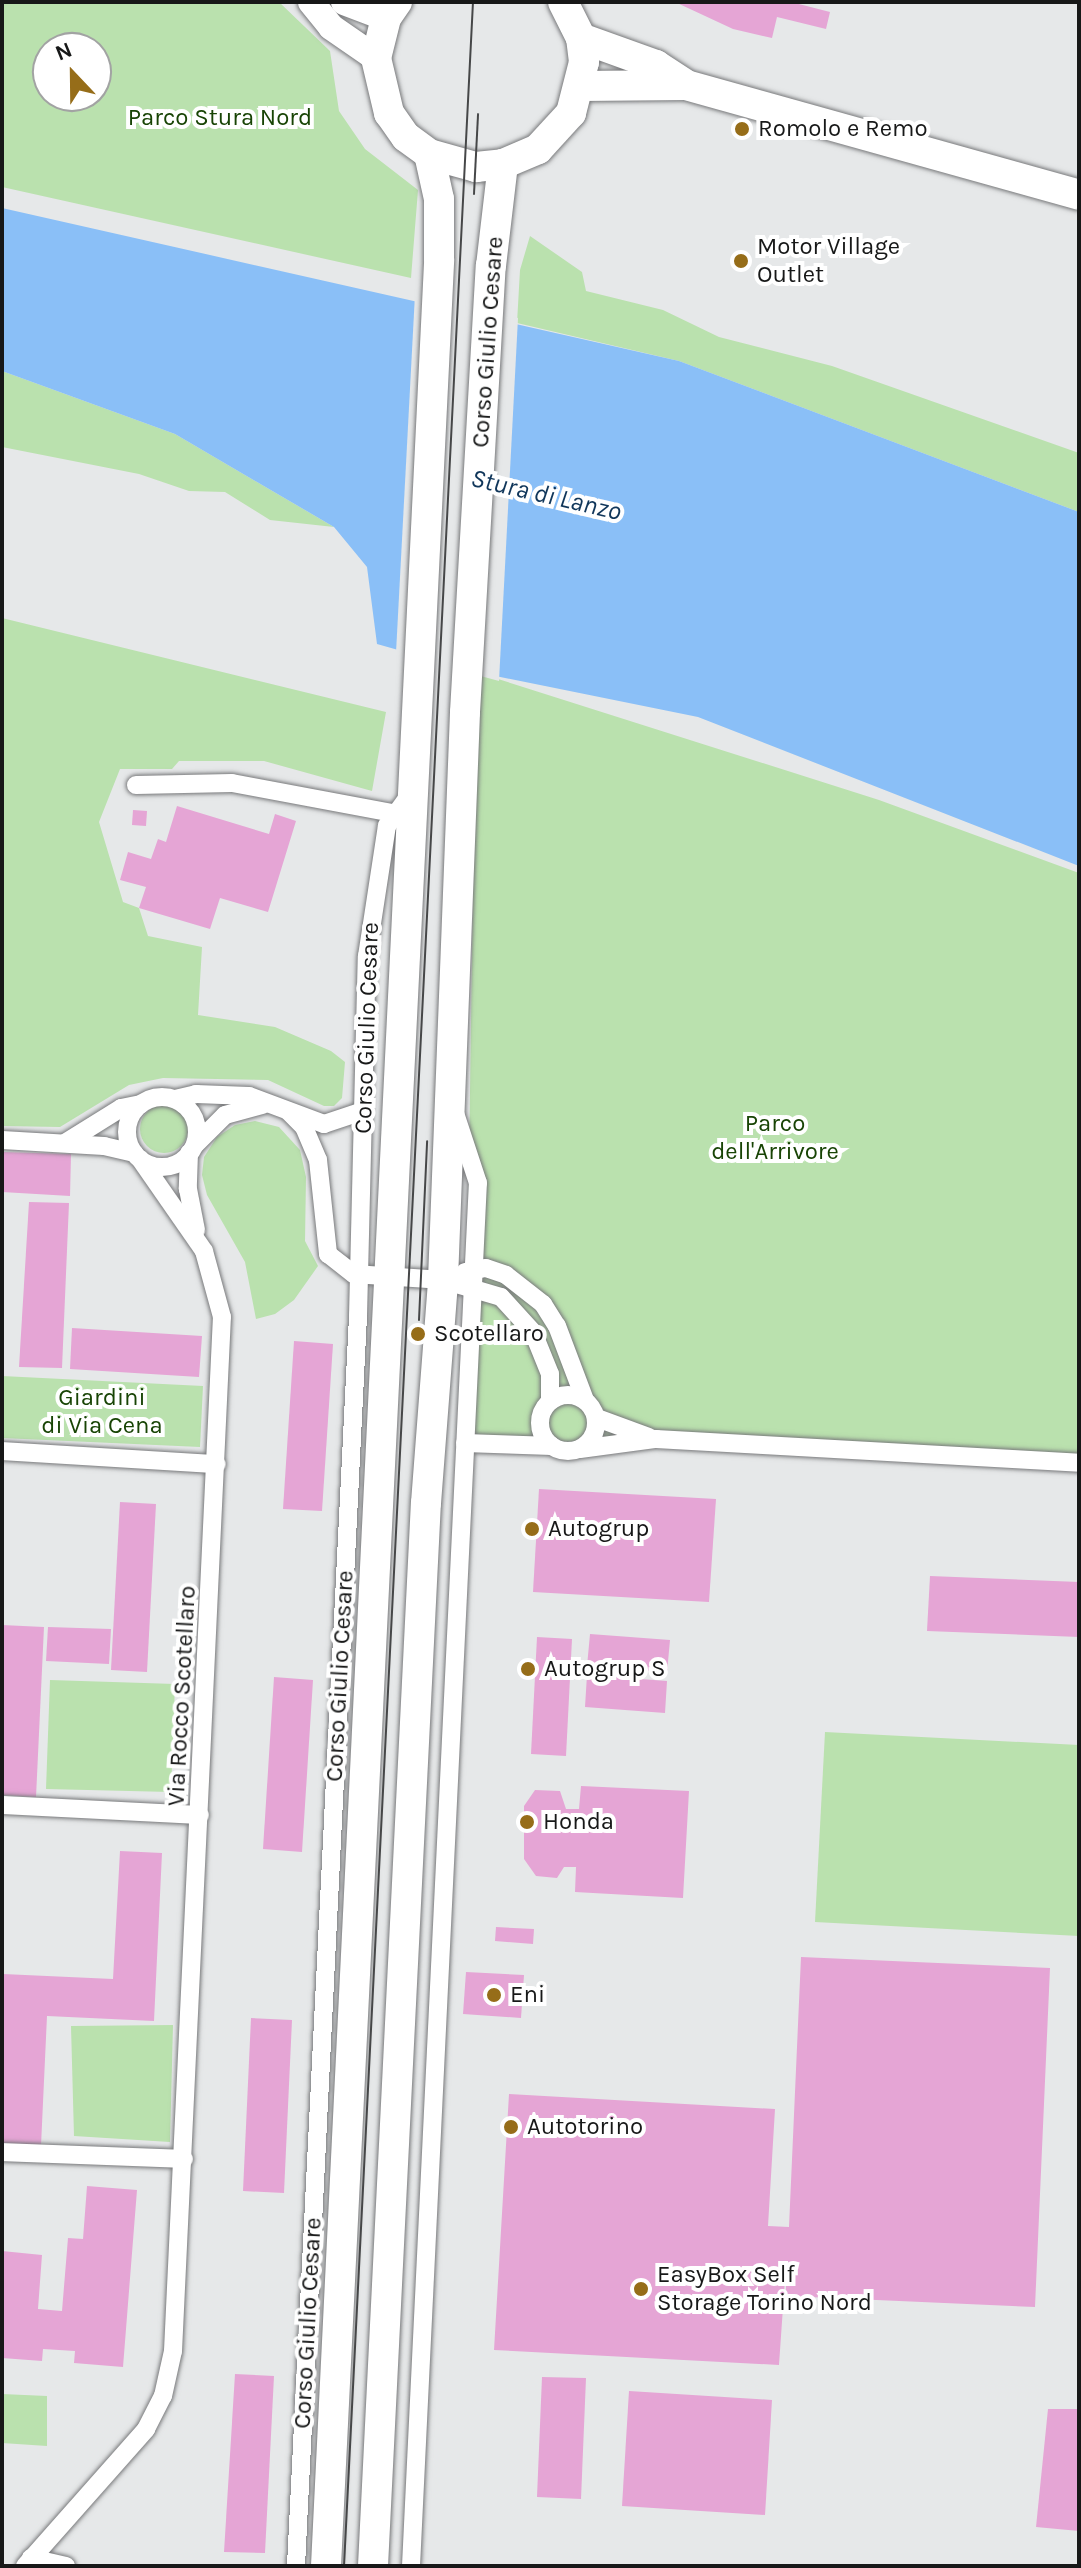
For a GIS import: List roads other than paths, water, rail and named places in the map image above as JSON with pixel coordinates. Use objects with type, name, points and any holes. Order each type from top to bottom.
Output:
[{"type":"main road","points":[[392,10],[376,58],[379,87],[389,113],[406,137],[429,154],[464,165],[503,164],[553,136],[571,113],[581,86],[581,38],[563,2]]},
{"type":"main road","points":[[581,38],[656,65],[686,85]]},
{"type":"main road","points":[[581,86],[686,85],[1079,195]]},
{"type":"main road","name":"Corso Giulio Cesare","points":[[326,2566],[380,1502],[373,1275],[415,707],[439,260],[439,199],[429,154]]},
{"type":"main road","name":"Corso Giulio Cesare","points":[[373,2566],[426,1503],[443,1280],[447,1096],[465,712],[491,266],[503,164]]},
{"type":"street","points":[[311,2],[331,27],[376,58]]},
{"type":"street","points":[[344,2],[392,10]]},
{"type":"street","points":[[136,785],[232,783],[408,806]]},
{"type":"street","name":"Corso Giulio Cesare","points":[[296,2566],[373,1275],[363,1111],[370,932],[387,826],[408,806]]},
{"type":"street","points":[[65,1143],[121,1108],[158,1097],[249,1096],[324,1124],[363,1111]]},
{"type":"street","name":"Corso Giulio Cesare","points":[[411,2566],[478,1183],[463,1126],[447,1096]]},
{"type":"street","points":[[175,1099],[194,1119],[192,1149]]},
{"type":"street","points":[[137,1156],[127,1127],[141,1104]]},
{"type":"street","points":[[2,1140],[65,1143],[137,1156],[166,1166],[192,1149],[225,1115],[270,1105]]},
{"type":"street","points":[[289,1112],[304,1127],[318,1160],[328,1254],[373,1275],[443,1280],[501,1297],[525,1319],[550,1374],[550,1401],[540,1428],[552,1446]]},
{"type":"street","name":"Via Rocco Scotellaro","points":[[192,1149],[189,1197],[198,1240]]},
{"type":"street","name":"Via Rocco Scotellaro","points":[[28,2562],[133,2446],[160,2404],[173,2351],[222,1317],[214,1274],[198,1240],[137,1156]]},
{"type":"street","points":[[443,1280],[475,1268],[506,1275],[543,1304],[557,1326],[585,1400],[597,1418],[656,1439]]},
{"type":"street","points":[[550,1401],[563,1395],[585,1400]]},
{"type":"street","points":[[580,1449],[595,1433],[597,1418]]},
{"type":"street","points":[[465,1443],[580,1449],[656,1439],[1079,1463]]},
{"type":"street","points":[[2,1451],[217,1464]]},
{"type":"street","points":[[2,1805],[200,1815]]},
{"type":"street","points":[[2,2152],[184,2159]]},
{"type":"street","name":"Corso Giulio Cesare","points":[[297,2541],[331,2479]]},
{"type":"street","points":[[28,2562],[66,2566]]},
{"type":"water","name":"Stura di Lanzo","points":[[2,208],[679,361],[1079,512],[1079,866],[698,717],[476,672],[377,644],[367,567],[334,527],[175,434],[2,371]]},
{"type":"tram line","points":[[344,2566],[473,2]]},
{"type":"tram line","points":[[474,194],[478,114]]},
{"type":"tram line","points":[[419,1320],[427,1141]]},
{"type":"place","name":"Romolo e Remo","points":[[742,129]]},
{"type":"place","name":"Motor Village Outlet","points":[[741,261]]},
{"type":"place","name":"Scotellaro","points":[[418,1334]]},
{"type":"place","name":"Autogrup","points":[[532,1529]]},
{"type":"place","name":"Autogrup S","points":[[528,1669]]},
{"type":"place","name":"Honda","points":[[527,1822]]},
{"type":"place","name":"Eni","points":[[494,1995]]},
{"type":"place","name":"Autotorino","points":[[511,2127]]},
{"type":"place","name":"EasyBox Self Storage Torino Nord","points":[[641,2289]]},
{"type":"park label","name":"Parco Stura Nord","points":[[220,118]]},
{"type":"park label","name":"Parco dell'Arrivore","points":[[775,1138]]},
{"type":"park label","name":"Giardini di Via Cena","points":[[102,1412]]}]
